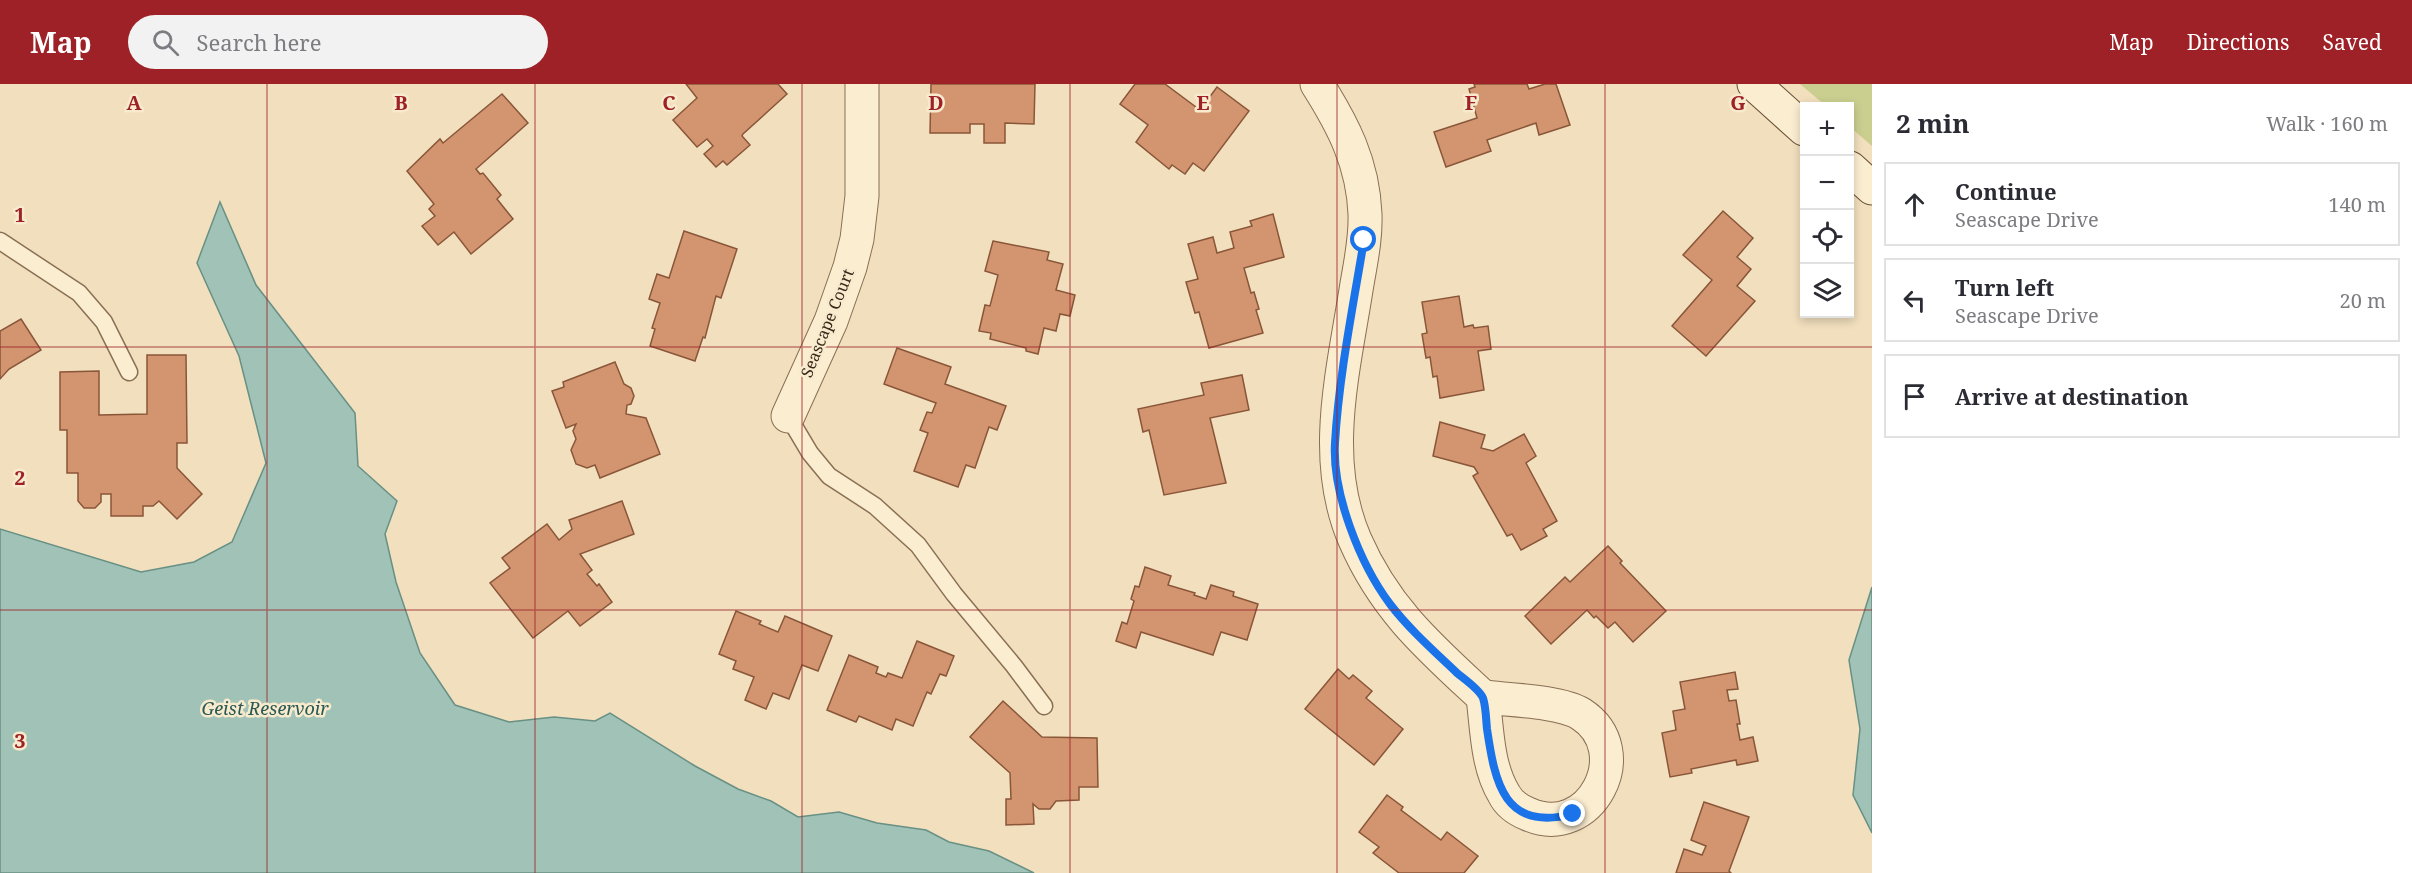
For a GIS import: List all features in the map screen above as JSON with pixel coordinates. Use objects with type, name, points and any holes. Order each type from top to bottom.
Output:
[{"type":"street","name":"Seascape Court","points":[[788,416],[831,321],[850,267],[857,238],[862,196],[862,84]]},
{"type":"street","points":[[1317,84],[1346,131],[1358,171],[1365,212],[1364,240],[1338,402],[1335,444],[1339,486],[1346,513],[1354,539],[1387,600],[1405,622],[1482,697]]},
{"type":"street","points":[[1754,84],[1800,125]]},
{"type":"street","points":[[1854,172],[1872,188]]},
{"type":"lane","points":[[0,242],[79,293],[104,322],[129,372]]},
{"type":"lane","points":[[788,416],[810,453],[829,476],[875,506],[918,545],[954,594],[1044,706]]},
{"type":"green space","points":[[1800,84],[1872,84],[1872,146],[1854,130],[1854,102],[1821,102]]},
{"type":"water","name":"Geist Reservoir","points":[[220,202],[256,285],[355,413],[358,466],[397,501],[385,534],[396,582],[420,653],[455,705],[509,722],[554,717],[595,721],[610,713],[695,766],[738,789],[771,801],[798,817],[839,812],[877,823],[926,830],[949,842],[989,851],[1034,873],[0,873],[0,529],[141,572],[194,562],[232,542],[266,463],[239,356],[197,263]]},
{"type":"water","points":[[1872,587],[1872,833],[1853,795],[1860,729],[1849,660]]},
{"type":"building","points":[[686,84],[778,84],[787,94],[743,134],[742,136],[750,145],[727,165],[723,161],[716,167],[704,154],[713,146],[707,139],[697,147],[673,120],[697,98]]},
{"type":"building","points":[[931,84],[1035,84],[1034,124],[1005,123],[1005,143],[984,143],[984,124],[970,124],[970,133],[930,133]]},
{"type":"building","points":[[1135,84],[1165,84],[1200,110],[1217,87],[1249,111],[1204,171],[1193,163],[1185,174],[1172,165],[1169,169],[1136,142],[1148,125],[1120,104]]},
{"type":"building","points":[[1474,84],[1527,84],[1529,89],[1545,84],[1556,84],[1570,125],[1539,135],[1536,123],[1487,140],[1491,151],[1446,167],[1434,132],[1477,118],[1469,89],[1475,87]]},
{"type":"building","points":[[502,94],[528,123],[476,169],[480,174],[483,173],[501,195],[497,199],[513,219],[471,254],[454,232],[438,245],[422,226],[435,216],[429,209],[434,204],[407,171],[440,139],[443,143]]},
{"type":"building","points":[[1723,211],[1753,238],[1737,257],[1751,269],[1737,286],[1755,301],[1706,356],[1672,326],[1712,280],[1683,255]]},
{"type":"building","points":[[1273,214],[1284,257],[1244,268],[1251,293],[1254,292],[1259,309],[1256,310],[1263,333],[1209,348],[1199,312],[1195,313],[1186,282],[1198,279],[1188,244],[1213,237],[1217,253],[1234,248],[1230,232],[1252,226],[1250,221]]},
{"type":"building","points":[[684,231],[737,249],[721,298],[716,296],[705,338],[703,337],[695,361],[650,346],[655,329],[652,328],[660,303],[649,299],[657,274],[669,278]]},
{"type":"building","points":[[993,241],[1049,252],[1047,260],[1063,264],[1056,290],[1075,295],[1070,316],[1060,314],[1056,331],[1044,328],[1038,354],[1026,351],[1026,348],[990,339],[991,333],[979,331],[985,305],[990,306],[998,275],[985,271]]},
{"type":"building","points":[[1459,296],[1464,327],[1488,326],[1491,349],[1478,351],[1484,390],[1440,398],[1437,376],[1433,377],[1430,357],[1426,358],[1422,334],[1427,333],[1422,302]]},
{"type":"building","points":[[21,319],[41,350],[9,369],[0,379],[0,331]]},
{"type":"building","points":[[897,348],[951,367],[945,384],[1006,406],[997,430],[989,427],[975,468],[966,465],[958,487],[914,471],[928,433],[920,430],[927,412],[932,413],[936,403],[884,384]]},
{"type":"building","points":[[147,355],[186,355],[187,443],[177,443],[177,468],[202,494],[177,519],[159,501],[153,506],[143,506],[143,516],[111,516],[111,494],[101,494],[101,502],[95,508],[84,508],[78,501],[78,473],[67,473],[67,430],[60,430],[60,372],[99,371],[99,415],[147,414]]},
{"type":"building","points":[[615,362],[624,384],[631,388],[634,396],[631,404],[627,405],[626,414],[646,418],[660,454],[600,478],[595,465],[587,468],[576,464],[571,450],[576,439],[573,431],[576,424],[566,428],[552,391],[564,387],[563,382]]},
{"type":"building","points":[[1242,375],[1249,410],[1210,418],[1226,483],[1164,495],[1149,430],[1143,432],[1138,409],[1204,395],[1201,383]]},
{"type":"building","points":[[1440,422],[1485,435],[1481,448],[1493,451],[1524,434],[1536,456],[1526,463],[1557,521],[1543,529],[1547,536],[1521,550],[1512,534],[1507,536],[1473,476],[1478,473],[1474,467],[1433,456]]},
{"type":"building","points":[[622,501],[634,534],[580,554],[592,570],[587,574],[597,586],[599,584],[612,602],[580,626],[568,611],[533,638],[490,583],[510,568],[502,558],[547,524],[559,540],[572,529],[569,520]]},
{"type":"building","points":[[1608,546],[1622,561],[1620,563],[1666,611],[1633,642],[1615,622],[1608,628],[1587,610],[1551,644],[1525,616],[1565,577],[1570,582]]},
{"type":"building","points":[[1145,567],[1171,576],[1168,585],[1195,593],[1194,595],[1206,599],[1211,585],[1234,592],[1233,596],[1258,604],[1247,640],[1221,632],[1213,655],[1141,632],[1136,648],[1116,641],[1122,622],[1127,624],[1134,601],[1131,599],[1135,586],[1139,587]]},
{"type":"building","points":[[736,611],[761,621],[759,624],[778,632],[785,616],[832,636],[818,671],[802,665],[789,699],[773,693],[766,709],[745,700],[754,677],[733,669],[736,661],[719,654]]},
{"type":"building","points":[[917,641],[954,656],[946,676],[940,674],[931,694],[927,692],[913,726],[896,719],[892,730],[859,716],[856,722],[827,710],[849,655],[878,667],[876,673],[886,677],[888,673],[902,678]]},
{"type":"building","points":[[1338,669],[1349,679],[1353,675],[1372,691],[1366,698],[1403,729],[1374,765],[1305,709]]},
{"type":"building","points":[[1735,672],[1738,689],[1727,690],[1729,701],[1736,700],[1740,740],[1753,737],[1758,761],[1737,765],[1736,760],[1691,769],[1692,773],[1670,777],[1662,733],[1676,730],[1673,711],[1685,709],[1680,682]]},
{"type":"building","points":[[1003,701],[1042,737],[1097,738],[1098,787],[1079,787],[1079,800],[1056,801],[1050,809],[1039,809],[1033,804],[1034,824],[1006,825],[1006,799],[1011,799],[1010,773],[970,737]]},
{"type":"building","points":[[1387,795],[1403,807],[1401,810],[1441,840],[1447,832],[1478,856],[1464,873],[1399,873],[1373,853],[1379,847],[1359,832]]},
{"type":"building","points":[[1704,802],[1749,817],[1729,871],[1731,873],[1676,873],[1684,849],[1702,855],[1706,846],[1691,840]]},
{"type":"route","points":[[1364,240],[1338,402],[1338,430],[1335,444],[1339,486],[1354,539],[1387,600],[1405,622],[1482,697],[1493,770],[1508,801],[1535,817],[1558,818],[1573,814]]}]
